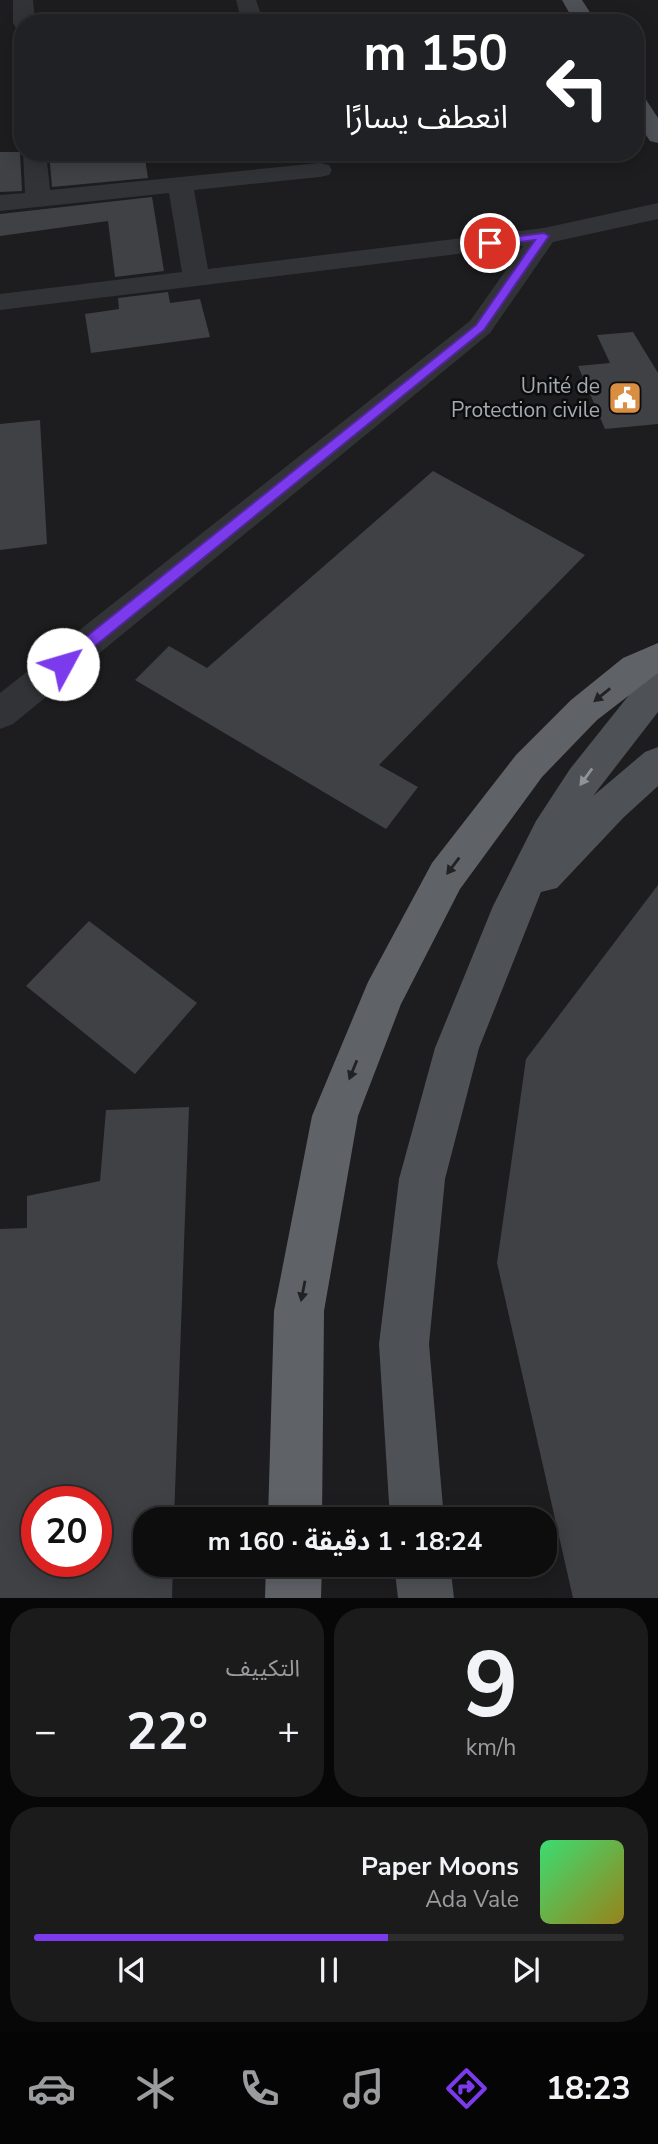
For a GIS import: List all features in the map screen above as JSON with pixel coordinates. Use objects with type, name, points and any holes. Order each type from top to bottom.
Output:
[{"type":"highway","points":[[295,1507],[299,1311],[335,1116],[383,996],[446,876],[529,766],[584,710],[636,668],[658,657]]},
{"type":"highway","points":[[293,1598],[294,1577]]},
{"type":"main road","points":[[644,114],[658,136]]},
{"type":"main road","points":[[416,1507],[404,1344],[422,1179],[457,1048],[513,906],[550,833],[583,780],[658,685]]},
{"type":"main road","points":[[513,906],[609,806],[658,762]]},
{"type":"main road","points":[[424,1577],[426,1598]]},
{"type":"lane","points":[[35,161],[38,199]]},
{"type":"lane","points":[[0,203],[180,184],[305,165]]},
{"type":"lane","points":[[180,184],[196,278]]},
{"type":"lane","points":[[0,302],[544,236],[658,211]]},
{"type":"lane","points":[[0,714],[480,327],[544,236]]},
{"type":"shaded area","points":[[0,0],[658,0],[658,1598],[0,1598]]},
{"type":"building","points":[[0,152],[14,152],[14,161],[20,161],[22,191],[0,192]]},
{"type":"building","points":[[50,161],[145,161],[148,178],[52,187]]},
{"type":"building","points":[[152,197],[164,271],[115,277],[108,221],[0,236],[0,214]]},
{"type":"building","points":[[168,292],[170,303],[200,299],[210,337],[91,353],[85,314],[119,309],[118,298]]},
{"type":"building","name":"Unité de Protection civile","points":[[633,332],[658,373],[658,424],[605,429],[578,366],[610,363],[597,335]]},
{"type":"building","points":[[40,420],[47,544],[0,550],[0,424]]},
{"type":"building","points":[[433,471],[585,555],[379,765],[418,787],[386,829],[135,680],[169,646],[207,668]]},
{"type":"building","points":[[658,885],[658,1598],[573,1598],[557,1527],[557,1507],[552,1507],[497,1263],[526,1059]]},
{"type":"building","points":[[89,921],[197,1003],[135,1074],[26,986]]},
{"type":"building","points":[[189,1107],[174,1507],[133,1507],[133,1577],[173,1577],[172,1598],[0,1598],[0,1229],[27,1228],[27,1196],[100,1181],[106,1110]]},
{"type":"place","name":"Unité de Protection civile","points":[[625,398]]},
{"type":"route","points":[[63,664],[480,327],[544,236],[490,243]]}]
